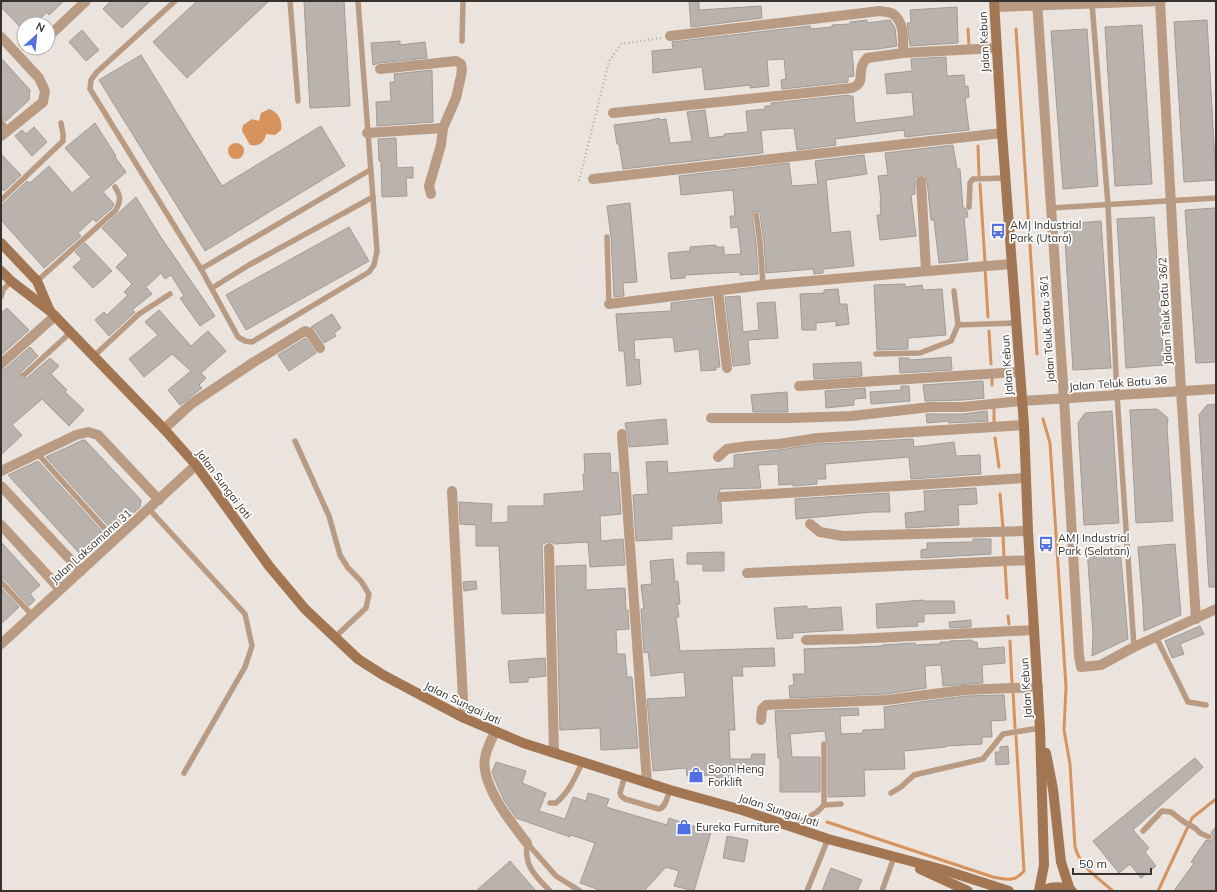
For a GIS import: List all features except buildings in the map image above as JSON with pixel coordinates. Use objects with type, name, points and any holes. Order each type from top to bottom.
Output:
[{"type":"main road","name":"Jalan Kebun","points":[[994,4],[1015,323],[1024,425],[1025,478],[1038,687],[1044,866],[1039,891]]},
{"type":"main road","name":"Jalan Sungai Jati","points":[[1,243],[37,281],[52,313]]},
{"type":"main road","name":"Jalan Sungai Jati","points":[[1,271],[11,281],[52,313],[164,428],[196,465],[269,566],[305,609],[358,660],[464,718],[495,732],[554,753],[670,790],[742,810],[828,839],[898,859],[944,870],[1009,891]]},
{"type":"main road","name":"Jalan Kebun","points":[[1040,728],[1053,789],[1061,862],[1071,890]]},
{"type":"main road","points":[[898,859],[968,891]]},
{"type":"main road","points":[[1042,891],[1049,888],[1060,887],[1071,890]]},
{"type":"street","points":[[56,29],[86,1]]},
{"type":"street","points":[[994,4],[1161,1]]},
{"type":"street","name":"Jalan Teluk Batu 36/2","points":[[1161,1],[1181,391],[1196,619]]},
{"type":"street","name":"Jalan Teluk Batu 36/1","points":[[1037,3],[1064,398],[1079,656],[1081,667],[1101,665],[1134,647]]},
{"type":"street","points":[[670,36],[880,11],[892,14],[900,20],[903,53]]},
{"type":"street","points":[[1,37],[38,78],[45,91],[43,102],[5,133]]},
{"type":"street","points":[[613,113],[852,88],[858,86],[862,65],[867,58],[903,53],[996,48]]},
{"type":"street","points":[[380,69],[456,60],[460,64],[462,69],[456,98],[443,128],[441,145],[429,186],[430,194]]},
{"type":"street","points":[[367,133],[443,128]]},
{"type":"street","points":[[593,179],[1002,134]]},
{"type":"street","points":[[921,181],[926,270]]},
{"type":"street","points":[[610,304],[763,285],[1011,264]]},
{"type":"street","points":[[718,291],[727,368]]},
{"type":"street","points":[[1,364],[52,313]]},
{"type":"street","points":[[164,428],[191,404],[254,362],[305,331],[310,333],[320,348]]},
{"type":"street","points":[[799,386],[1019,372]]},
{"type":"street","name":"Jalan Teluk Batu 36","points":[[711,418],[852,416],[930,407],[963,407],[1021,401],[1216,388]]},
{"type":"street","points":[[718,457],[727,449],[779,444],[818,438],[1024,425]]},
{"type":"street","points":[[1,471],[76,435],[88,432],[98,436],[159,500]]},
{"type":"street","points":[[622,434],[647,782]]},
{"type":"street","name":"Jalan Laksamana 31","points":[[1,644],[150,509],[196,465]]},
{"type":"street","points":[[721,498],[1025,478]]},
{"type":"street","points":[[1,486],[81,571]]},
{"type":"street","points":[[452,491],[464,718]]},
{"type":"street","points":[[810,524],[820,532],[843,536],[1028,531]]},
{"type":"street","points":[[1,525],[60,589]]},
{"type":"street","points":[[549,548],[554,753]]},
{"type":"street","points":[[747,573],[1030,560]]},
{"type":"street","points":[[1134,647],[1215,610]]},
{"type":"street","points":[[806,640],[862,639],[1034,630]]},
{"type":"street","points":[[760,720],[762,709],[766,705],[886,700],[964,690],[1038,687]]},
{"type":"street","points":[[495,732],[485,758],[484,771],[490,786],[508,817],[527,843]]},
{"type":"lane","points":[[175,1],[97,72],[91,80],[90,89],[201,269],[238,337],[245,341],[252,342],[369,272],[374,265],[377,251],[358,1]]},
{"type":"lane","points":[[290,1],[298,101]]},
{"type":"lane","points":[[462,41],[463,1]]},
{"type":"lane","points":[[1092,3],[1108,205],[1117,395],[1134,647]]},
{"type":"lane","points":[[1,122],[5,133]]},
{"type":"lane","points":[[1,200],[63,141],[61,123]]},
{"type":"lane","points":[[201,269],[370,170]]},
{"type":"lane","points":[[969,206],[970,183],[973,179],[1005,178]]},
{"type":"lane","points":[[37,281],[115,211],[119,205],[120,199],[115,187]]},
{"type":"lane","points":[[212,288],[249,265],[373,197]]},
{"type":"lane","points":[[1051,208],[1216,198]]},
{"type":"lane","points":[[756,215],[760,242],[763,285]]},
{"type":"lane","points":[[607,237],[610,304]]},
{"type":"lane","points":[[1,297],[3,290],[11,281]]},
{"type":"lane","points":[[876,354],[920,353],[950,341],[958,325],[954,291]]},
{"type":"lane","points":[[94,356],[139,314],[170,294]]},
{"type":"lane","points":[[958,325],[1015,323]]},
{"type":"lane","points":[[24,375],[71,332]]},
{"type":"lane","points":[[295,441],[329,516],[340,555],[348,568],[362,581],[369,594],[366,608],[334,638]]},
{"type":"lane","points":[[37,453],[115,541]]},
{"type":"lane","points":[[150,509],[245,614],[252,646],[244,667],[184,772]]},
{"type":"lane","points":[[1,582],[32,615]]},
{"type":"lane","points":[[1156,637],[1188,702],[1206,705]]},
{"type":"lane","points":[[891,792],[902,787],[914,775],[983,759],[1003,734],[1040,728]]},
{"type":"lane","points":[[824,744],[824,805]]},
{"type":"lane","points":[[550,803],[556,804],[564,797],[571,787],[582,762]]},
{"type":"lane","points":[[625,775],[620,794],[621,796],[632,801],[659,809],[662,808],[670,790]]},
{"type":"lane","points":[[791,827],[817,812],[824,805],[841,804]]},
{"type":"lane","points":[[1143,831],[1162,811],[1171,812],[1208,837]]},
{"type":"lane","points":[[807,891],[828,839]]},
{"type":"lane","points":[[527,843],[527,858],[530,866],[550,891]]},
{"type":"lane","points":[[527,843],[556,876],[580,891]]},
{"type":"lane","points":[[882,891],[898,859]]},
{"type":"path","points":[[579,181],[609,61],[621,44],[670,36]]},
{"type":"shaded area","points":[[269,109],[275,112],[279,117],[281,130],[275,135],[266,134],[263,142],[259,145],[250,145],[242,131],[243,125],[252,119],[259,121],[261,113]]},
{"type":"shaded area","points":[[233,143],[239,143],[244,148],[242,157],[239,159],[233,159],[228,154],[228,148]]},
{"type":"waterway","points":[[968,29],[969,46]]},
{"type":"waterway","points":[[1016,29],[1037,354]]},
{"type":"waterway","points":[[978,146],[979,175]]},
{"type":"waterway","points":[[980,184],[985,262]]},
{"type":"waterway","points":[[985,268],[988,317]]},
{"type":"waterway","points":[[989,331],[991,364]]},
{"type":"waterway","points":[[992,379],[992,385]]},
{"type":"waterway","points":[[994,408],[994,423]]},
{"type":"waterway","points":[[1043,419],[1050,443],[1066,687],[1064,730],[1070,764],[1075,847],[1081,861],[1085,866],[1113,891]]},
{"type":"waterway","points":[[995,438],[999,467]]},
{"type":"waterway","points":[[1000,494],[1003,528]]},
{"type":"waterway","points":[[1003,535],[1004,558]]},
{"type":"waterway","points":[[1005,564],[1007,598]]},
{"type":"waterway","points":[[1008,616],[1009,624]]},
{"type":"waterway","points":[[1010,641],[1012,684]]},
{"type":"waterway","points":[[1013,691],[1015,728]]},
{"type":"waterway","points":[[827,822],[993,877],[1013,879],[1024,871],[1016,736]]},
{"type":"waterway","points":[[1158,891],[1192,818],[1216,799]]},
{"type":"place","name":"AMJ Industrial Park (Utara)","points":[[998,231]]},
{"type":"place","name":"AMJ Industrial Park (Selatan)","points":[[1046,544]]},
{"type":"place","name":"Soon Heng Forklift","points":[[696,775]]},
{"type":"place","name":"Eureka Furniture","points":[[684,827]]}]
